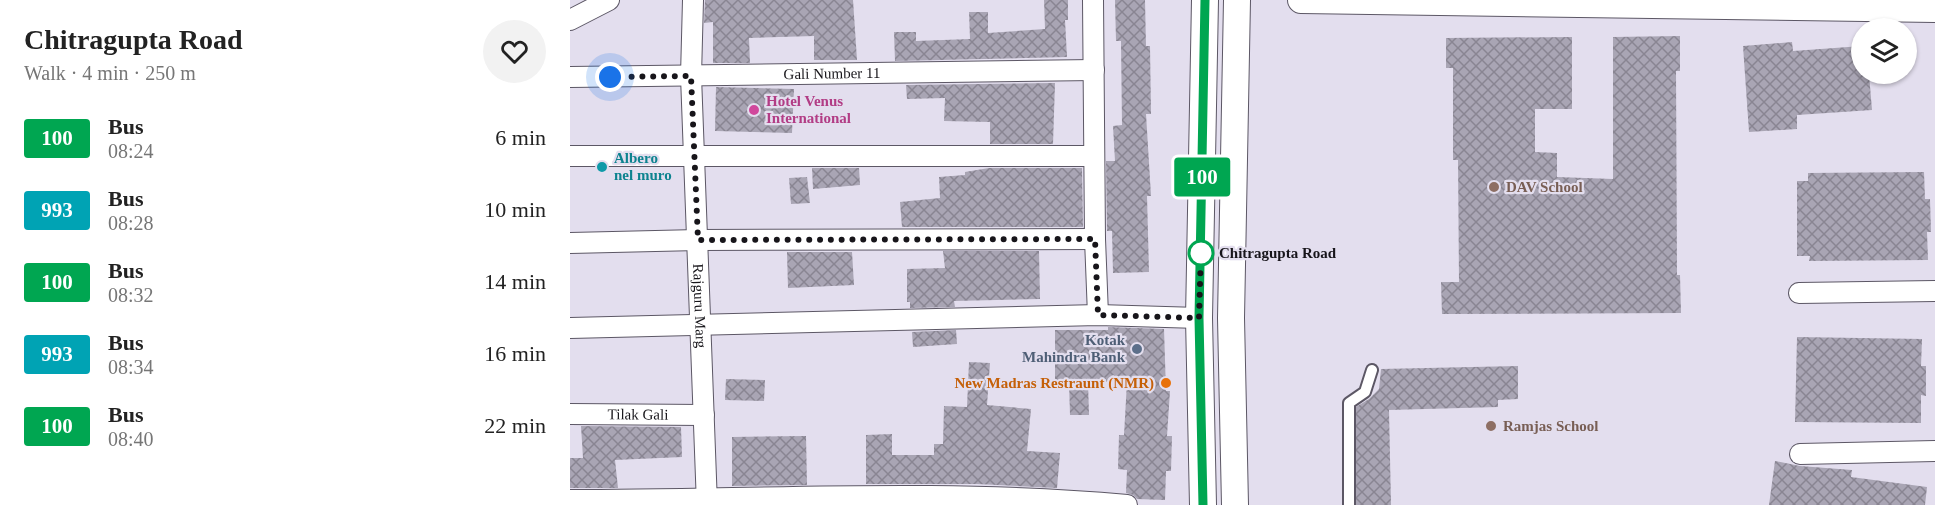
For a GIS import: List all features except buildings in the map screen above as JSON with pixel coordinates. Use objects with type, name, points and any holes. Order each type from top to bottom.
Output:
[{"type":"street","points":[[570,20],[609,0]]},
{"type":"street","name":"Rajguru Marg","points":[[693,0],[691,76],[693,156],[707,502]]},
{"type":"street","points":[[1093,0],[1098,315]]},
{"type":"street","points":[[1203,505],[1199,318],[1205,0]]},
{"type":"street","points":[[1235,505],[1231,318],[1236,0]]},
{"type":"street","points":[[1301,0],[1935,9]]},
{"type":"street","name":"Gali Number 11","points":[[570,77],[1094,70]]},
{"type":"street","points":[[570,156],[1094,156]]},
{"type":"street","points":[[570,243],[698,240],[1095,239]]},
{"type":"street","points":[[1799,293],[1935,291]]},
{"type":"street","points":[[570,328],[701,327],[1098,315],[1199,318]]},
{"type":"street","name":"Tilak Gali","points":[[570,414],[704,415]]},
{"type":"street","points":[[1800,454],[1935,451]]},
{"type":"street","points":[[570,500],[707,502],[903,495],[1127,505]]},
{"type":"lane","points":[[1349,505],[1349,403],[1365,392],[1372,370]]},
{"type":"bus line","name":"100","points":[[1203,505],[1199,318],[1205,0]]},
{"type":"place","name":"Hotel Venus International","points":[[754,110]]},
{"type":"place","name":"Albero nel muro","points":[[602,167]]},
{"type":"place","name":"DAV School","points":[[1494,187]]},
{"type":"place","name":"Chitragupta Road","points":[[1201,253]]},
{"type":"place","name":"Kotak Mahindra Bank","points":[[1137,349]]},
{"type":"place","name":"New Madras Restraunt (NMR)","points":[[1166,383]]},
{"type":"place","name":"Ramjas School","points":[[1491,426]]},
{"type":"route","points":[[610,77],[691,76],[698,240],[1095,239],[1098,315],[1179,318],[1199,318],[1201,250],[1201,253]]}]
